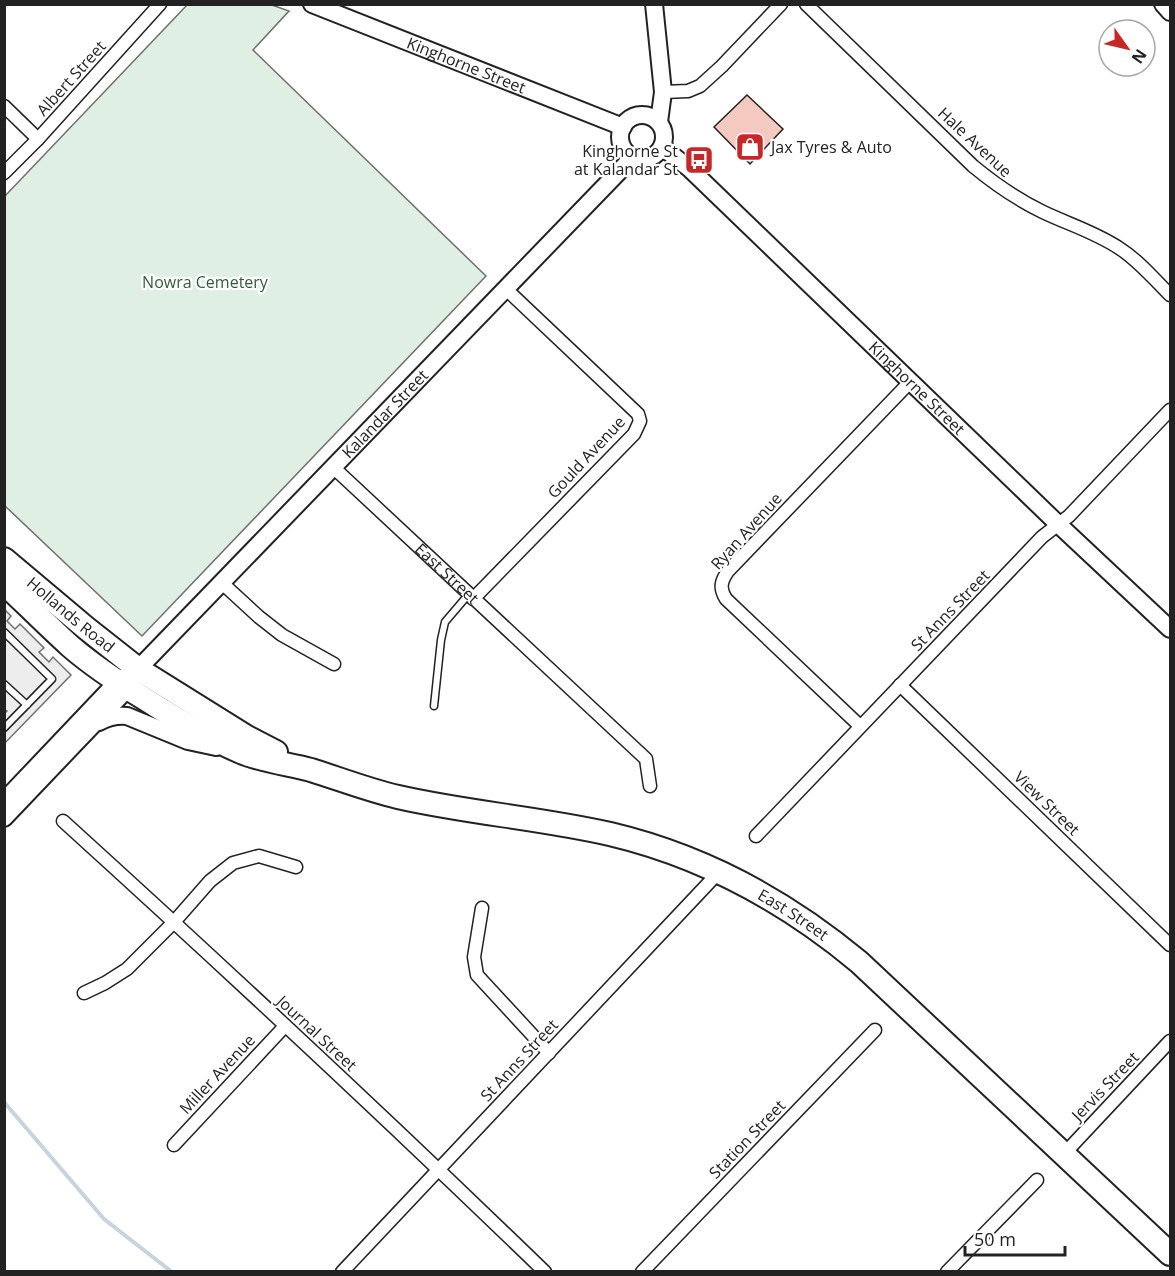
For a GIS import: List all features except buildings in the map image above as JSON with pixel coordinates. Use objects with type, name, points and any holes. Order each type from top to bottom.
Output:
[{"type":"highway","name":"Hollands Road","points":[[4,559],[86,628],[128,680]]},
{"type":"highway","name":"Hollands Road","points":[[4,583],[71,646],[128,680]]},
{"type":"highway","name":"East Street","points":[[128,680],[179,721],[243,753],[311,770],[399,797],[610,834],[671,852],[755,890],[819,930],[846,951],[1170,1254]]},
{"type":"highway","name":"East Street","points":[[128,680],[311,770]]},
{"type":"main road","name":"Kinghorne Street","points":[[312,4],[623,127]]},
{"type":"main road","points":[[654,4],[663,92],[659,122]]},
{"type":"main road","points":[[1163,4],[1170,12]]},
{"type":"main road","points":[[637,115],[649,116],[659,122],[663,128],[662,147],[658,153],[646,159],[633,157],[623,148],[621,141],[623,127],[637,115]]},
{"type":"main road","name":"Kinghorne Street","points":[[662,147],[690,169],[1170,629]]},
{"type":"main road","name":"Kalandar Street","points":[[4,801],[128,680],[633,157]]},
{"type":"main road","name":"Kalandar Street","points":[[4,818],[96,723],[128,680]]},
{"type":"main road","points":[[96,723],[111,716],[127,716],[188,741],[243,753]]},
{"type":"street","name":"Albert Street","points":[[4,173],[38,139],[160,4]]},
{"type":"street","points":[[663,92],[688,91],[700,86],[781,4]]},
{"type":"street","name":"Hale Avenue","points":[[806,4],[973,166],[1025,203],[1121,249],[1170,295]]},
{"type":"street","points":[[4,106],[38,139]]},
{"type":"street","name":"Gould Avenue","points":[[470,597],[634,434],[640,422],[638,414],[506,289]]},
{"type":"street","name":"Ryan Avenue","points":[[860,726],[726,599],[721,588],[722,580],[735,563],[910,382]]},
{"type":"street","name":"St Anns Street","points":[[756,836],[1047,532],[1069,516],[1170,410]]},
{"type":"street","name":"East Street","points":[[333,467],[646,759],[650,786]]},
{"type":"street","points":[[222,583],[282,635],[334,664]]},
{"type":"street","name":"View Street","points":[[900,686],[1170,945]]},
{"type":"street","name":"Journal Street","points":[[63,821],[439,1169],[545,1272]]},
{"type":"street","points":[[84,993],[127,969],[174,922],[210,881],[233,863],[259,856],[296,867]]},
{"type":"street","name":"St Anns Street","points":[[342,1272],[719,872]]},
{"type":"street","points":[[482,908],[474,957],[477,975],[549,1053]]},
{"type":"street","name":"Miller Avenue","points":[[174,1145],[285,1026]]},
{"type":"street","name":"Station Street","points":[[642,1272],[875,1030]]},
{"type":"street","name":"Jervis Street","points":[[1064,1154],[1170,1041]]},
{"type":"street","points":[[947,1272],[1037,1180]]},
{"type":"lane","points":[[434,706],[445,622],[470,597]]},
{"type":"lane","points":[[4,632],[52,679],[4,729]]},
{"type":"lane","points":[[4,684],[27,705]]},
{"type":"green space","name":"Nowra Cemetery","points":[[188,4],[272,5],[289,11],[253,50],[486,276],[142,636],[5,506],[5,196]]},
{"type":"shaded area","points":[[4,609],[11,616],[7,621],[15,629],[20,624],[44,648],[39,652],[49,662],[53,657],[71,675],[5,743],[5,713],[7,711],[4,709]]},
{"type":"waterway","points":[[4,1102],[104,1219],[172,1272]]},
{"type":"place","name":"Jax Tyres & Auto","points":[[750,147]]},
{"type":"place","name":"Kinghorne St at Kalandar St","points":[[699,160]]}]
